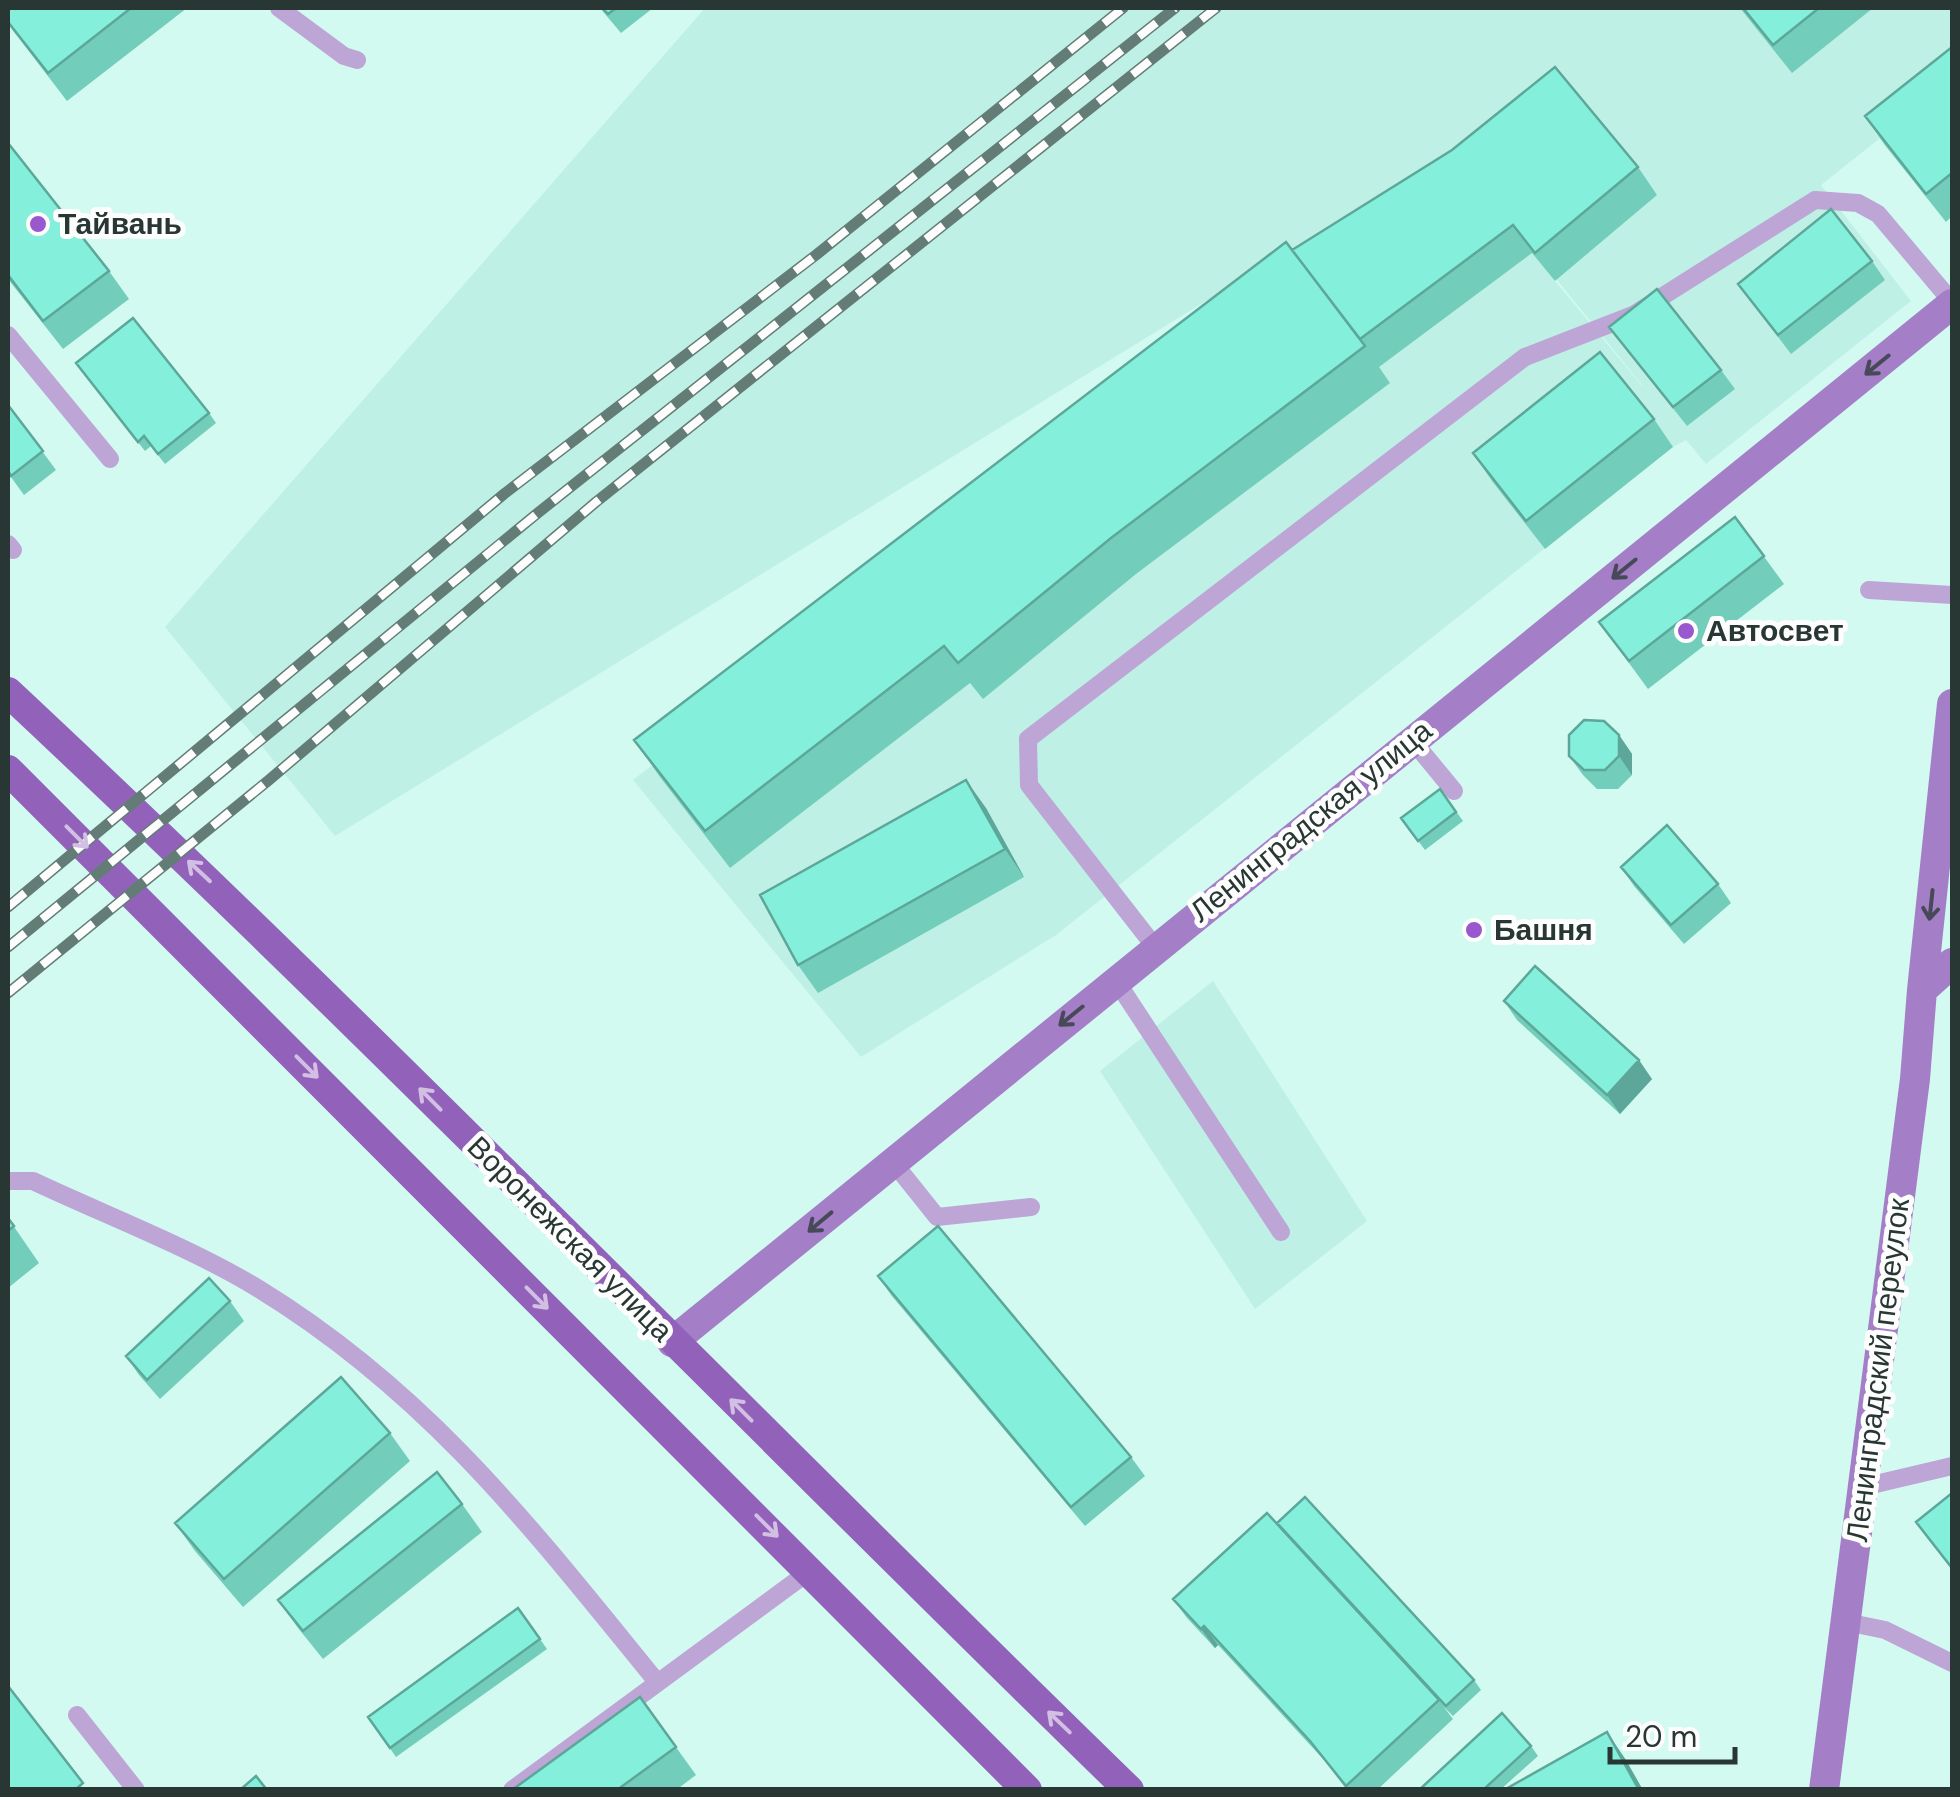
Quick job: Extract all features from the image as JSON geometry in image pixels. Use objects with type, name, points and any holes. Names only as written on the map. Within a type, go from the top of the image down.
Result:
[{"type":"main road","name":"Воронежская улица","points":[[8,692],[258,926],[672,1342],[1129,1790]]},
{"type":"main road","points":[[8,770],[1027,1790]]},
{"type":"street","name":"Ленинградская улица","points":[[672,1342],[1952,303]]},
{"type":"street","name":"Ленинградский переулок","points":[[1824,1790],[1913,1098],[1952,704]]},
{"type":"street","points":[[1922,990],[1952,963]]},
{"type":"lane","points":[[279,8],[344,56],[357,60]]},
{"type":"lane","points":[[1155,947],[1029,785],[1028,738],[1525,357],[1633,315],[1815,200],[1847,200],[1878,214],[1952,303]]},
{"type":"lane","points":[[8,335],[110,459]]},
{"type":"lane","points":[[1869,590],[1952,595]]},
{"type":"lane","points":[[1412,740],[1454,791]]},
{"type":"lane","points":[[1116,979],[1281,1232]]},
{"type":"lane","points":[[893,1162],[937,1216],[1031,1207]]},
{"type":"lane","points":[[8,1181],[33,1181],[257,1288],[345,1348],[437,1424],[657,1682]]},
{"type":"lane","points":[[1863,1487],[1952,1466]]},
{"type":"lane","points":[[512,1790],[811,1570]]},
{"type":"lane","points":[[1846,1622],[1885,1630],[1952,1663]]},
{"type":"lane","points":[[77,1715],[136,1790]]},
{"type":"shaded area","points":[[705,8],[1952,8],[1952,81],[1821,185],[1911,301],[1706,464],[1686,440],[1673,447],[1056,935],[861,1057],[633,780],[1452,150],[335,836],[165,627]],"holes":[[[1506,217],[1642,386],[1532,253]]]},
{"type":"shaded area","points":[[1213,981],[1367,1221],[1255,1309],[1100,1071]]},
{"type":"building","points":[[8,8],[131,8],[48,73],[8,22]]},
{"type":"building","points":[[1743,8],[1819,8],[1773,45]]},
{"type":"building","points":[[1952,47],[1952,173],[1926,194],[1865,116]]},
{"type":"building","points":[[1555,67],[1638,167],[1535,253],[1513,225],[1360,339],[1292,250],[1452,150]]},
{"type":"building","name":"Тайвань","points":[[8,143],[109,271],[43,321],[8,275]]},
{"type":"building","points":[[1831,209],[1872,261],[1778,335],[1738,284]]},
{"type":"building","points":[[1286,242],[1365,346],[1111,538],[958,663],[944,646],[705,831],[634,740]]},
{"type":"building","points":[[1657,289],[1721,370],[1673,407],[1609,327]]},
{"type":"building","points":[[133,318],[209,413],[158,454],[144,436],[138,442],[76,363]]},
{"type":"building","points":[[1600,352],[1654,419],[1526,521],[1473,453]]},
{"type":"building","points":[[8,405],[43,451],[11,476],[8,471]]},
{"type":"building","points":[[1735,517],[1764,556],[1629,661],[1599,622]]},
{"type":"building","points":[[1584,720],[1604,721],[1619,735],[1619,756],[1605,770],[1584,770],[1569,756],[1569,735]]},
{"type":"building","points":[[966,780],[1005,849],[798,965],[760,895]]},
{"type":"building","points":[[1440,789],[1456,812],[1418,841],[1401,818]]},
{"type":"building","points":[[1667,825],[1718,884],[1671,925],[1621,867]]},
{"type":"building","points":[[1535,966],[1639,1060],[1607,1095],[1504,1001]]},
{"type":"building","points":[[938,1226],[1131,1457],[1071,1507],[878,1276]]},
{"type":"building","points":[[209,1278],[230,1301],[147,1380],[126,1356]]},
{"type":"building","points":[[341,1377],[390,1433],[224,1579],[175,1523]]},
{"type":"building","points":[[437,1472],[462,1504],[303,1631],[278,1600]]},
{"type":"building","points":[[1952,1493],[1952,1568],[1916,1522]]},
{"type":"building","points":[[1305,1497],[1474,1680],[1446,1706],[1277,1523]]},
{"type":"building","points":[[1267,1513],[1439,1700],[1346,1786],[1204,1626],[1201,1629],[1173,1599]]},
{"type":"building","points":[[518,1608],[540,1639],[390,1748],[368,1717]]},
{"type":"building","points":[[8,1686],[83,1783],[75,1790],[8,1790]]},
{"type":"building","points":[[640,1697],[676,1747],[617,1790],[512,1790]]},
{"type":"building","points":[[1502,1713],[1531,1746],[1483,1790],[1419,1790]]},
{"type":"building","points":[[1607,1732],[1639,1790],[1504,1790]]},
{"type":"building","points":[[256,1776],[267,1790],[240,1790]]},
{"type":"railway","points":[[8,907],[504,494],[816,255],[1123,8]]},
{"type":"railway","points":[[8,947],[539,512],[1175,8]]},
{"type":"railway","points":[[8,993],[269,780],[596,502],[1216,8]]},
{"type":"place","name":"Тайвань","points":[[38,224]]},
{"type":"place","name":"Автосвет","points":[[1686,631]]},
{"type":"place","name":"Башня","points":[[1474,930]]}]
